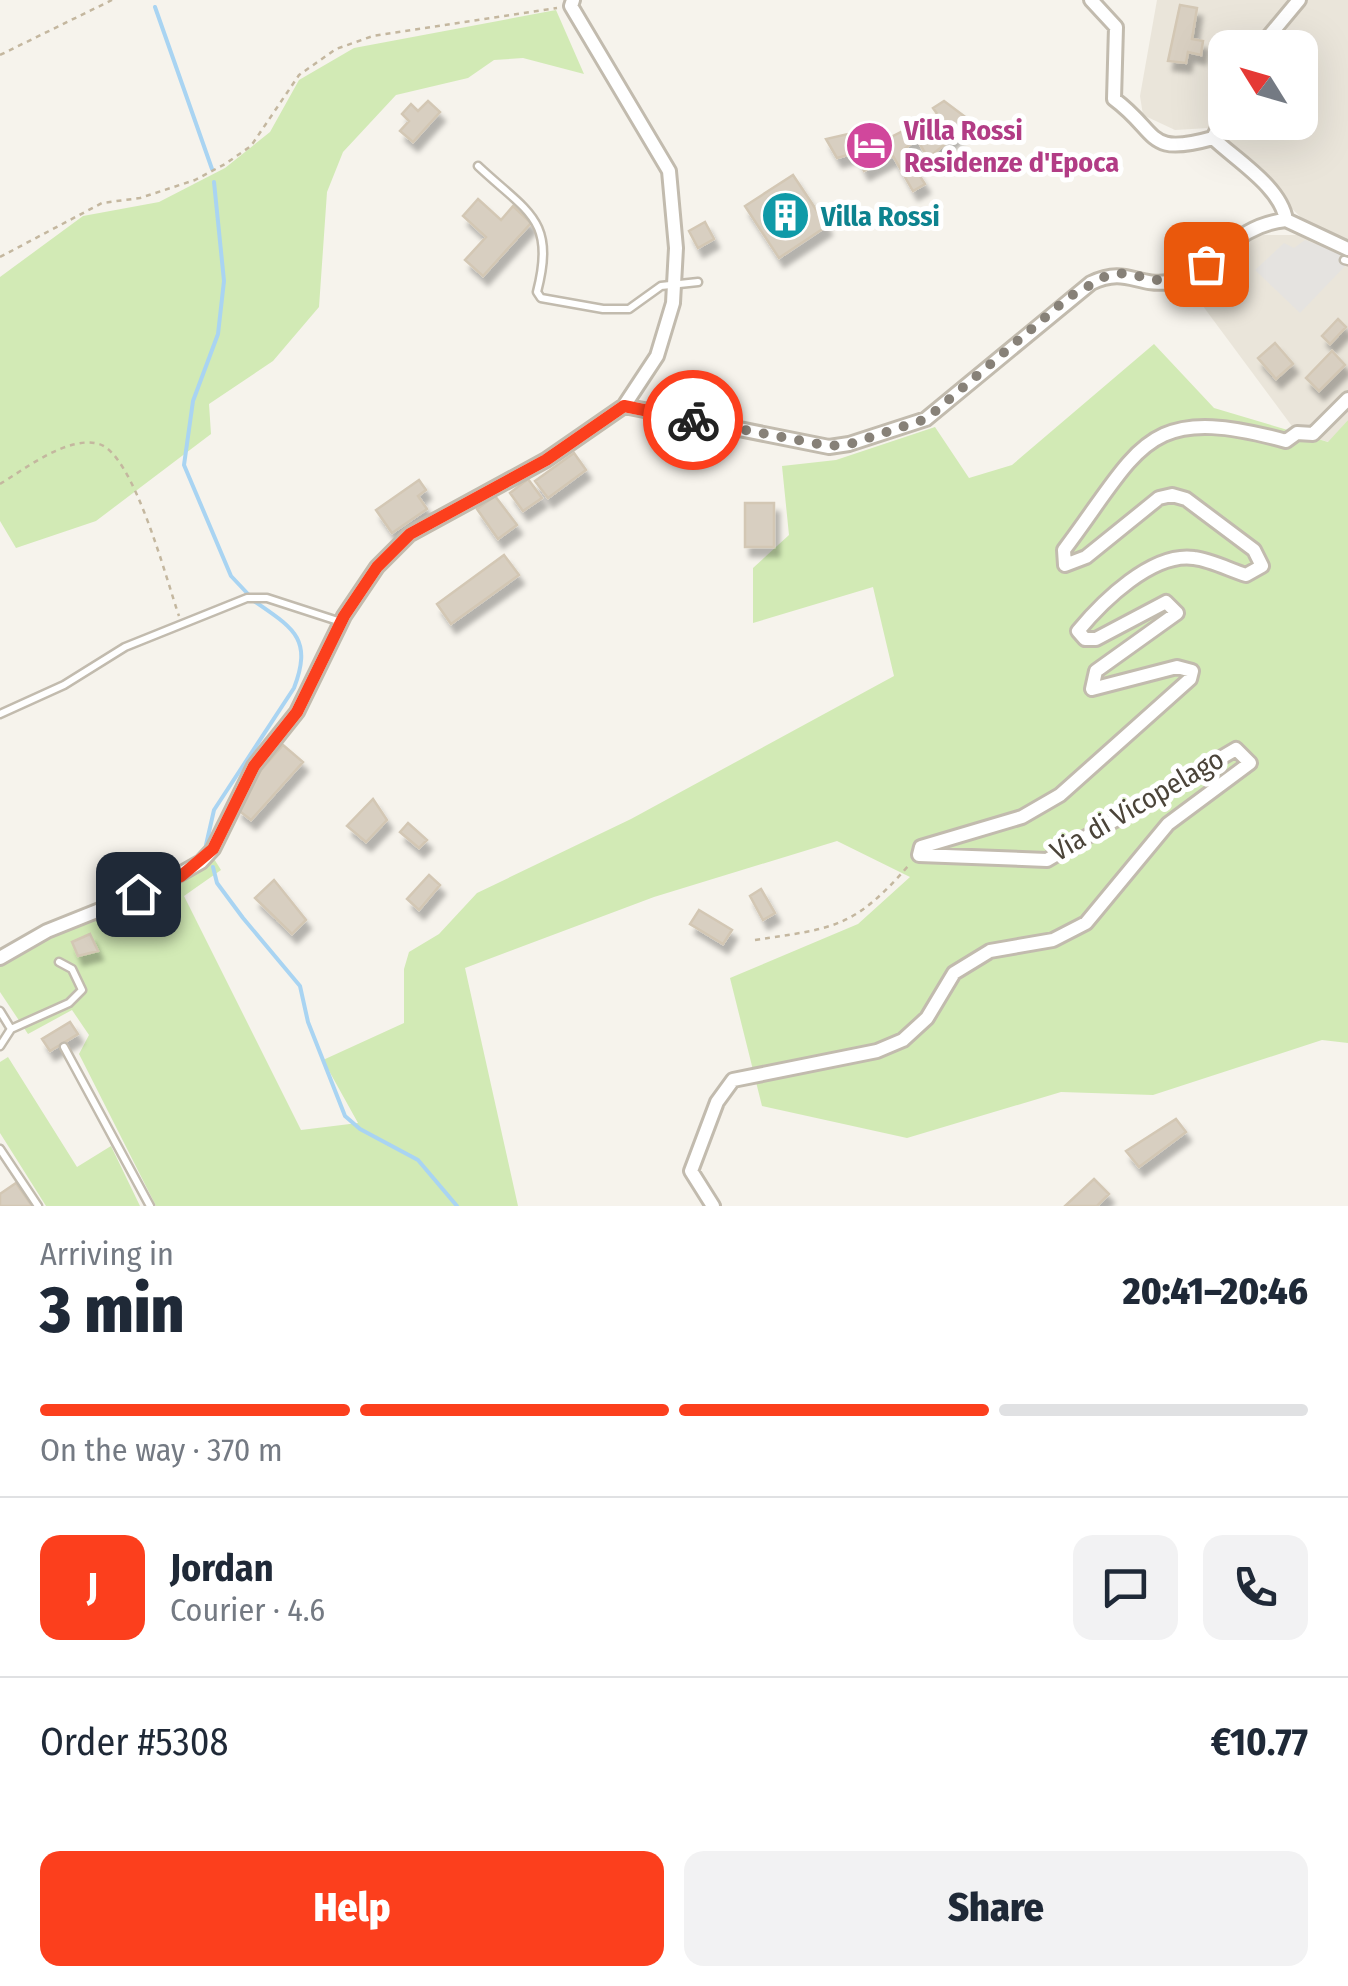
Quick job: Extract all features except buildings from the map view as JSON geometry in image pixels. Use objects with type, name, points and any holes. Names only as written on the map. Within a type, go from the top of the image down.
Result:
[{"type":"street","points":[[1091,0],[1116,27],[1114,99],[1157,142],[1180,147],[1208,139]]},
{"type":"street","points":[[1274,30],[1300,0]]},
{"type":"street","points":[[0,958],[48,930],[157,887],[200,862],[213,849],[254,766],[297,712],[358,590],[410,534],[546,460],[624,406],[657,356],[674,286],[676,248],[670,171],[572,3]]},
{"type":"street","points":[[1215,140],[1274,193],[1284,206],[1286,220]]},
{"type":"street","points":[[624,406],[829,446],[850,444],[926,419],[1091,283],[1124,273],[1167,282],[1206,264],[1232,238],[1260,222],[1286,220],[1347,256]]},
{"type":"street","name":"Via di Vicopelago","points":[[712,1206],[690,1172],[717,1102],[734,1080],[878,1051],[904,1040],[927,1018],[954,973],[990,952],[1053,940],[1086,924],[1168,824],[1250,763],[1236,749],[1047,860],[919,855],[921,847],[1022,818],[1060,795],[1190,679],[1192,671],[1177,667],[1092,689],[1096,671],[1176,614],[1166,602],[1096,638],[1085,639],[1078,631],[1092,614],[1130,582],[1175,559],[1193,558],[1246,575],[1262,566],[1254,550],[1186,499],[1172,494],[1159,498],[1086,556],[1065,565],[1064,550],[1148,443],[1178,427],[1204,424],[1232,426],[1286,441],[1298,432],[1313,434],[1348,399]]},
{"type":"lane","points":[[478,166],[541,229],[546,260],[537,292],[541,298],[603,309],[628,309],[661,286],[698,282]]},
{"type":"lane","points":[[0,714],[64,685],[125,646],[247,598],[267,598],[341,622]]},
{"type":"lane","points":[[0,1046],[12,1029],[68,1004],[82,990],[72,968],[59,962]]},
{"type":"lane","points":[[0,1011],[12,1029]]},
{"type":"lane","points":[[64,1047],[150,1206]]},
{"type":"lane","points":[[0,1150],[38,1206]]},
{"type":"path","points":[[0,55],[112,0]]},
{"type":"path","points":[[0,257],[102,203],[140,198],[195,180],[226,164],[250,146],[299,75],[336,49],[373,36],[572,3]]},
{"type":"path","points":[[0,484],[71,446],[99,444],[116,456],[140,504],[181,622]]},
{"type":"path","points":[[755,940],[844,924],[874,902],[910,864],[926,858]]},
{"type":"shaded area","points":[[1157,0],[1348,0],[1348,420],[1329,442],[1297,433],[1194,294],[1239,244],[1258,235],[1319,235],[1221,140],[1318,140],[1318,30],[1208,30],[1208,128],[1175,130],[1143,115],[1140,96]]},
{"type":"shaded area","points":[[1305,240],[1348,257],[1348,263],[1300,313],[1255,270],[1284,243],[1294,248]]},
{"type":"green space","points":[[556,10],[584,74],[523,58],[494,60],[468,78],[396,95],[343,152],[327,192],[319,307],[273,361],[209,404],[211,434],[96,521],[16,548],[0,521],[0,277],[83,216],[159,202],[225,168],[270,132],[299,80],[354,48]]},
{"type":"green space","points":[[1154,344],[1214,408],[1328,442],[1348,420],[1348,1043],[1322,1040],[1153,1095],[1061,1092],[907,1138],[762,1106],[730,978],[858,924],[910,877],[837,841],[654,897],[465,968],[518,1206],[156,1206],[79,1054],[89,1035],[72,1010],[28,1034],[0,992],[0,949],[183,868],[206,846],[221,870],[184,896],[301,1130],[358,1123],[323,1060],[404,1023],[404,969],[409,952],[439,934],[477,893],[631,819],[894,676],[873,587],[753,623],[753,568],[789,535],[782,466],[836,460],[935,427],[969,478],[1012,465]]},
{"type":"green space","points":[[8,1057],[77,1167],[111,1146],[140,1206],[46,1206],[0,1133],[0,1062]]},
{"type":"waterway","points":[[155,7],[212,169]]},
{"type":"waterway","points":[[214,182],[224,281],[218,334],[193,401],[184,465],[231,576],[248,594]]},
{"type":"waterway","points":[[206,845],[214,810],[294,688],[299,671],[301,657],[296,636],[254,601]]},
{"type":"waterway","points":[[213,867],[217,883],[300,986],[308,1022],[345,1116],[360,1129],[418,1160],[457,1206]]},
{"type":"way so far","points":[[693,420],[829,446],[850,444],[926,419],[970,378],[1091,283],[1124,273],[1167,282],[1206,264]]},
{"type":"place","name":"Villa Rossi Residenze d'Epoca","points":[[869,146]]},
{"type":"place","name":"Villa Rossi","points":[[786,216]]},
{"type":"route","points":[[138,894],[181,876],[213,849],[254,766],[297,712],[358,590],[410,534],[546,460],[624,406],[693,420]]}]
